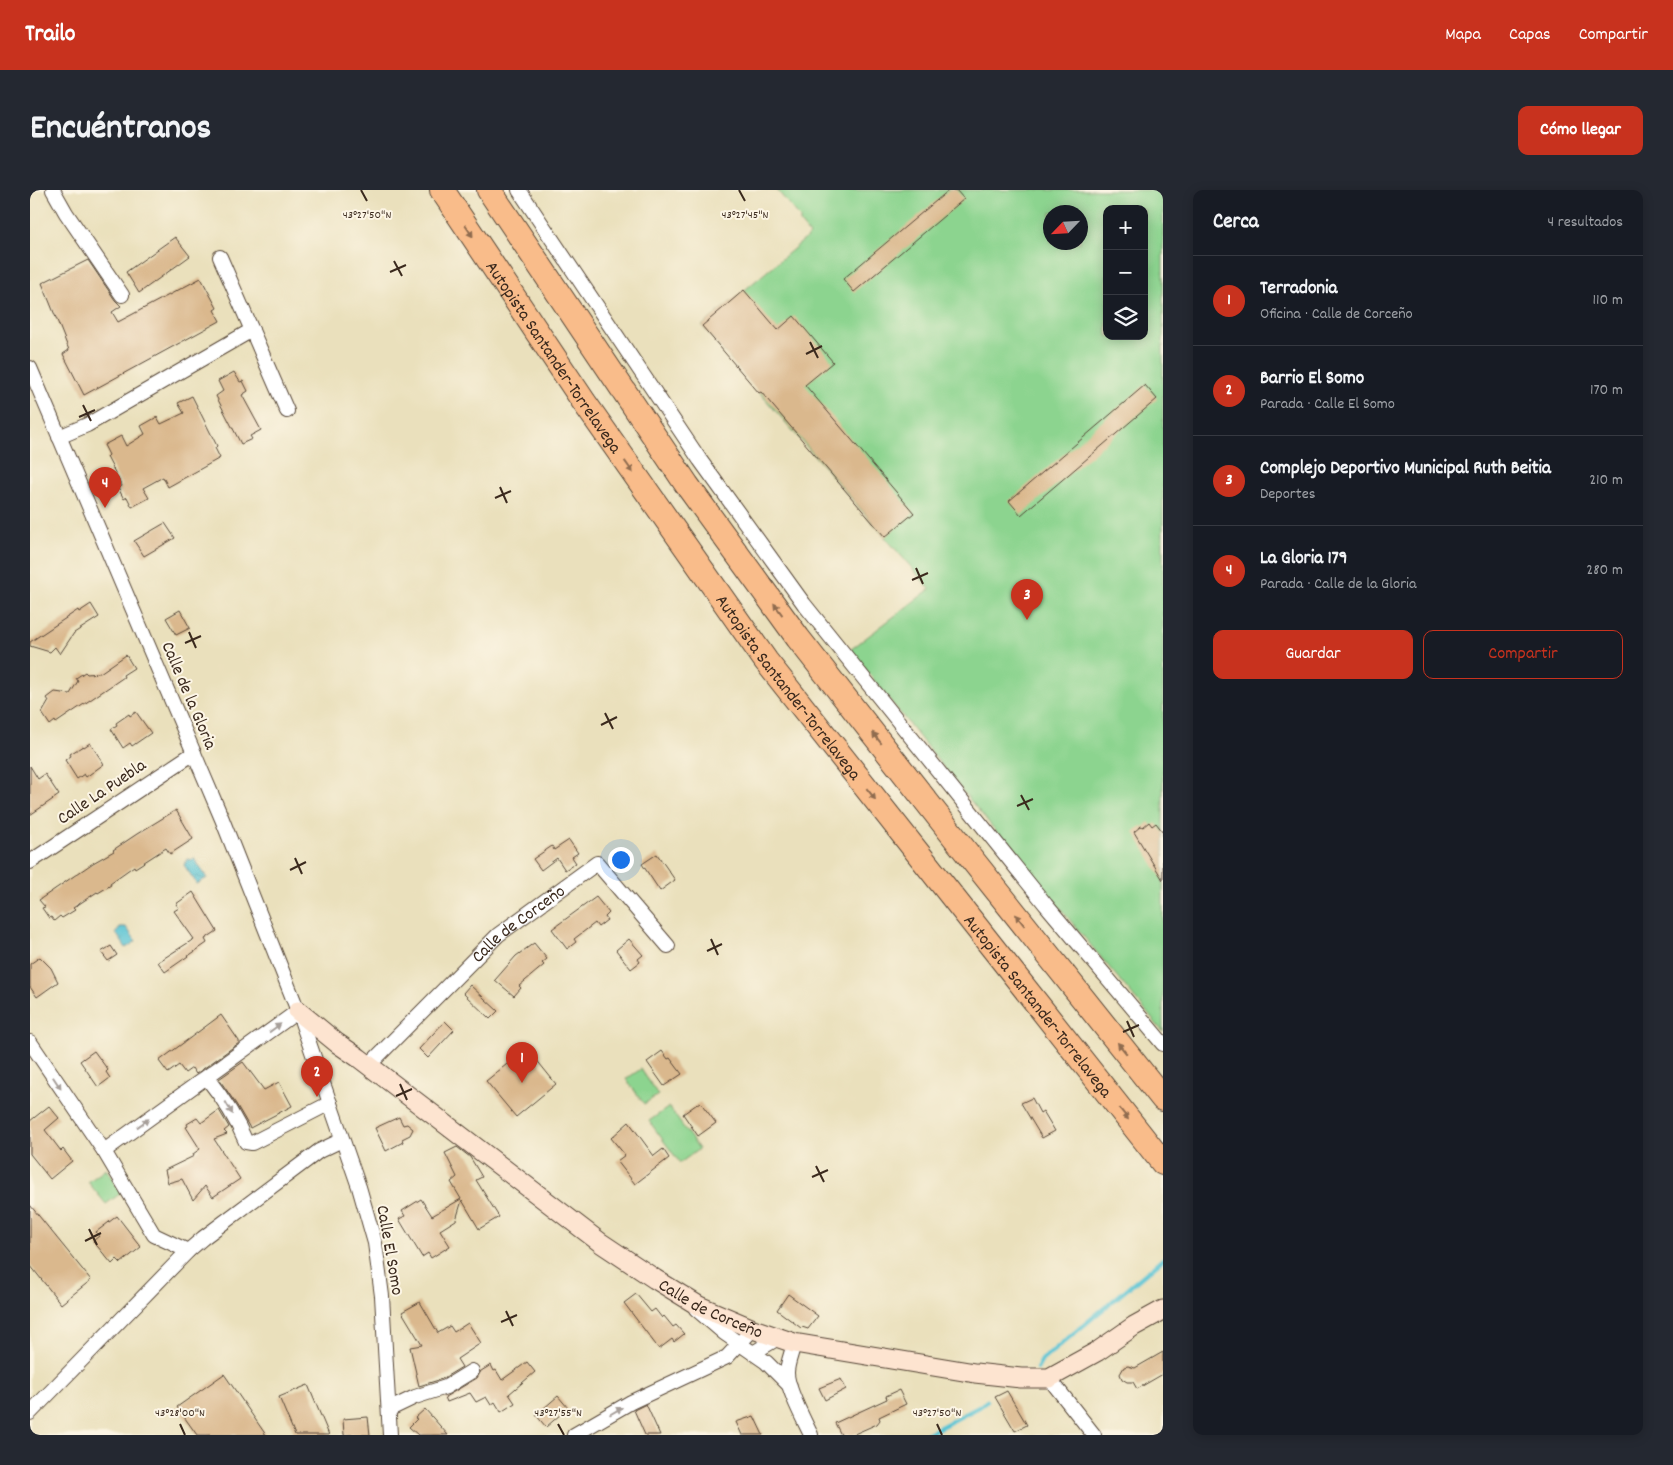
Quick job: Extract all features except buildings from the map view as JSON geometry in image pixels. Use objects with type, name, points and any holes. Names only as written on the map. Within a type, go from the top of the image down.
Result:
[{"type":"highway","name":"Autopista Santander-Torrelavega","points":[[442,190],[584,402],[766,661],[1163,1163]]},
{"type":"highway","points":[[489,190],[687,485],[798,638],[1163,1099]]},
{"type":"main road","name":"Calle de Corceño","points":[[298,1011],[337,1043],[369,1065],[601,1243],[682,1297],[747,1336],[975,1373],[1021,1378],[1049,1378]]},
{"type":"main road","name":"Calle de Corceño","points":[[307,1038],[337,1043]]},
{"type":"main road","points":[[1049,1378],[1098,1351],[1134,1326],[1163,1310]]},
{"type":"street","points":[[53,190],[66,213],[122,295]]},
{"type":"street","points":[[519,190],[700,460],[804,604],[1046,905],[1163,1044]]},
{"type":"street","points":[[220,257],[287,411]]},
{"type":"street","points":[[59,437],[87,425],[252,330]]},
{"type":"street","name":"Calle de la Gloria","points":[[30,370],[222,819],[307,1038]]},
{"type":"street","name":"Calle La Puebla","points":[[30,862],[194,753]]},
{"type":"street","name":"Calle de Corceño","points":[[369,1065],[498,935],[597,863],[668,946]]},
{"type":"street","points":[[104,1152],[298,1011]]},
{"type":"street","name":"Calle El Somo","points":[[307,1038],[368,1215],[375,1242],[382,1296],[390,1435]]},
{"type":"street","points":[[30,1042],[104,1152],[154,1235],[188,1251]]},
{"type":"street","points":[[207,1078],[224,1099],[246,1142],[252,1142],[330,1103]]},
{"type":"street","points":[[30,1413],[188,1251],[319,1151],[342,1140]]},
{"type":"street","points":[[747,1336],[753,1352],[790,1386]]},
{"type":"street","name":"Calle de Corceño","points":[[574,1435],[631,1402],[727,1357],[747,1336]]},
{"type":"street","points":[[753,1352],[786,1341],[787,1375],[811,1435]]},
{"type":"street","points":[[390,1409],[415,1397],[446,1387],[472,1371]]},
{"type":"street","points":[[1049,1378],[1094,1435]]},
{"type":"green space","points":[[777,190],[1163,190],[1163,1032],[955,782],[850,650],[930,589],[702,326],[810,235],[800,223],[800,218]]},
{"type":"green space","points":[[641,1069],[658,1095],[644,1104],[626,1079]]},
{"type":"green space","points":[[669,1107],[699,1149],[680,1163],[649,1121]]},
{"type":"green space","points":[[106,1169],[121,1193],[106,1204],[88,1182]]},
{"type":"water","points":[[194,858],[207,878],[197,884],[184,865],[188,859],[192,860]]},
{"type":"water","points":[[120,927],[126,927],[136,941],[126,948],[116,933]]},
{"type":"waterway","points":[[1037,1369],[1042,1360],[1163,1259]]},
{"type":"waterway","points":[[925,1435],[987,1401]]},
{"type":"place","name":"La Gloria 179","points":[[105,508]]},
{"type":"place","name":"Complejo Deportivo Municipal Ruth Beitia","points":[[1027,620]]},
{"type":"place","name":"Terradonia","points":[[522,1083]]},
{"type":"place","name":"Barrio El Somo","points":[[317,1097]]}]
